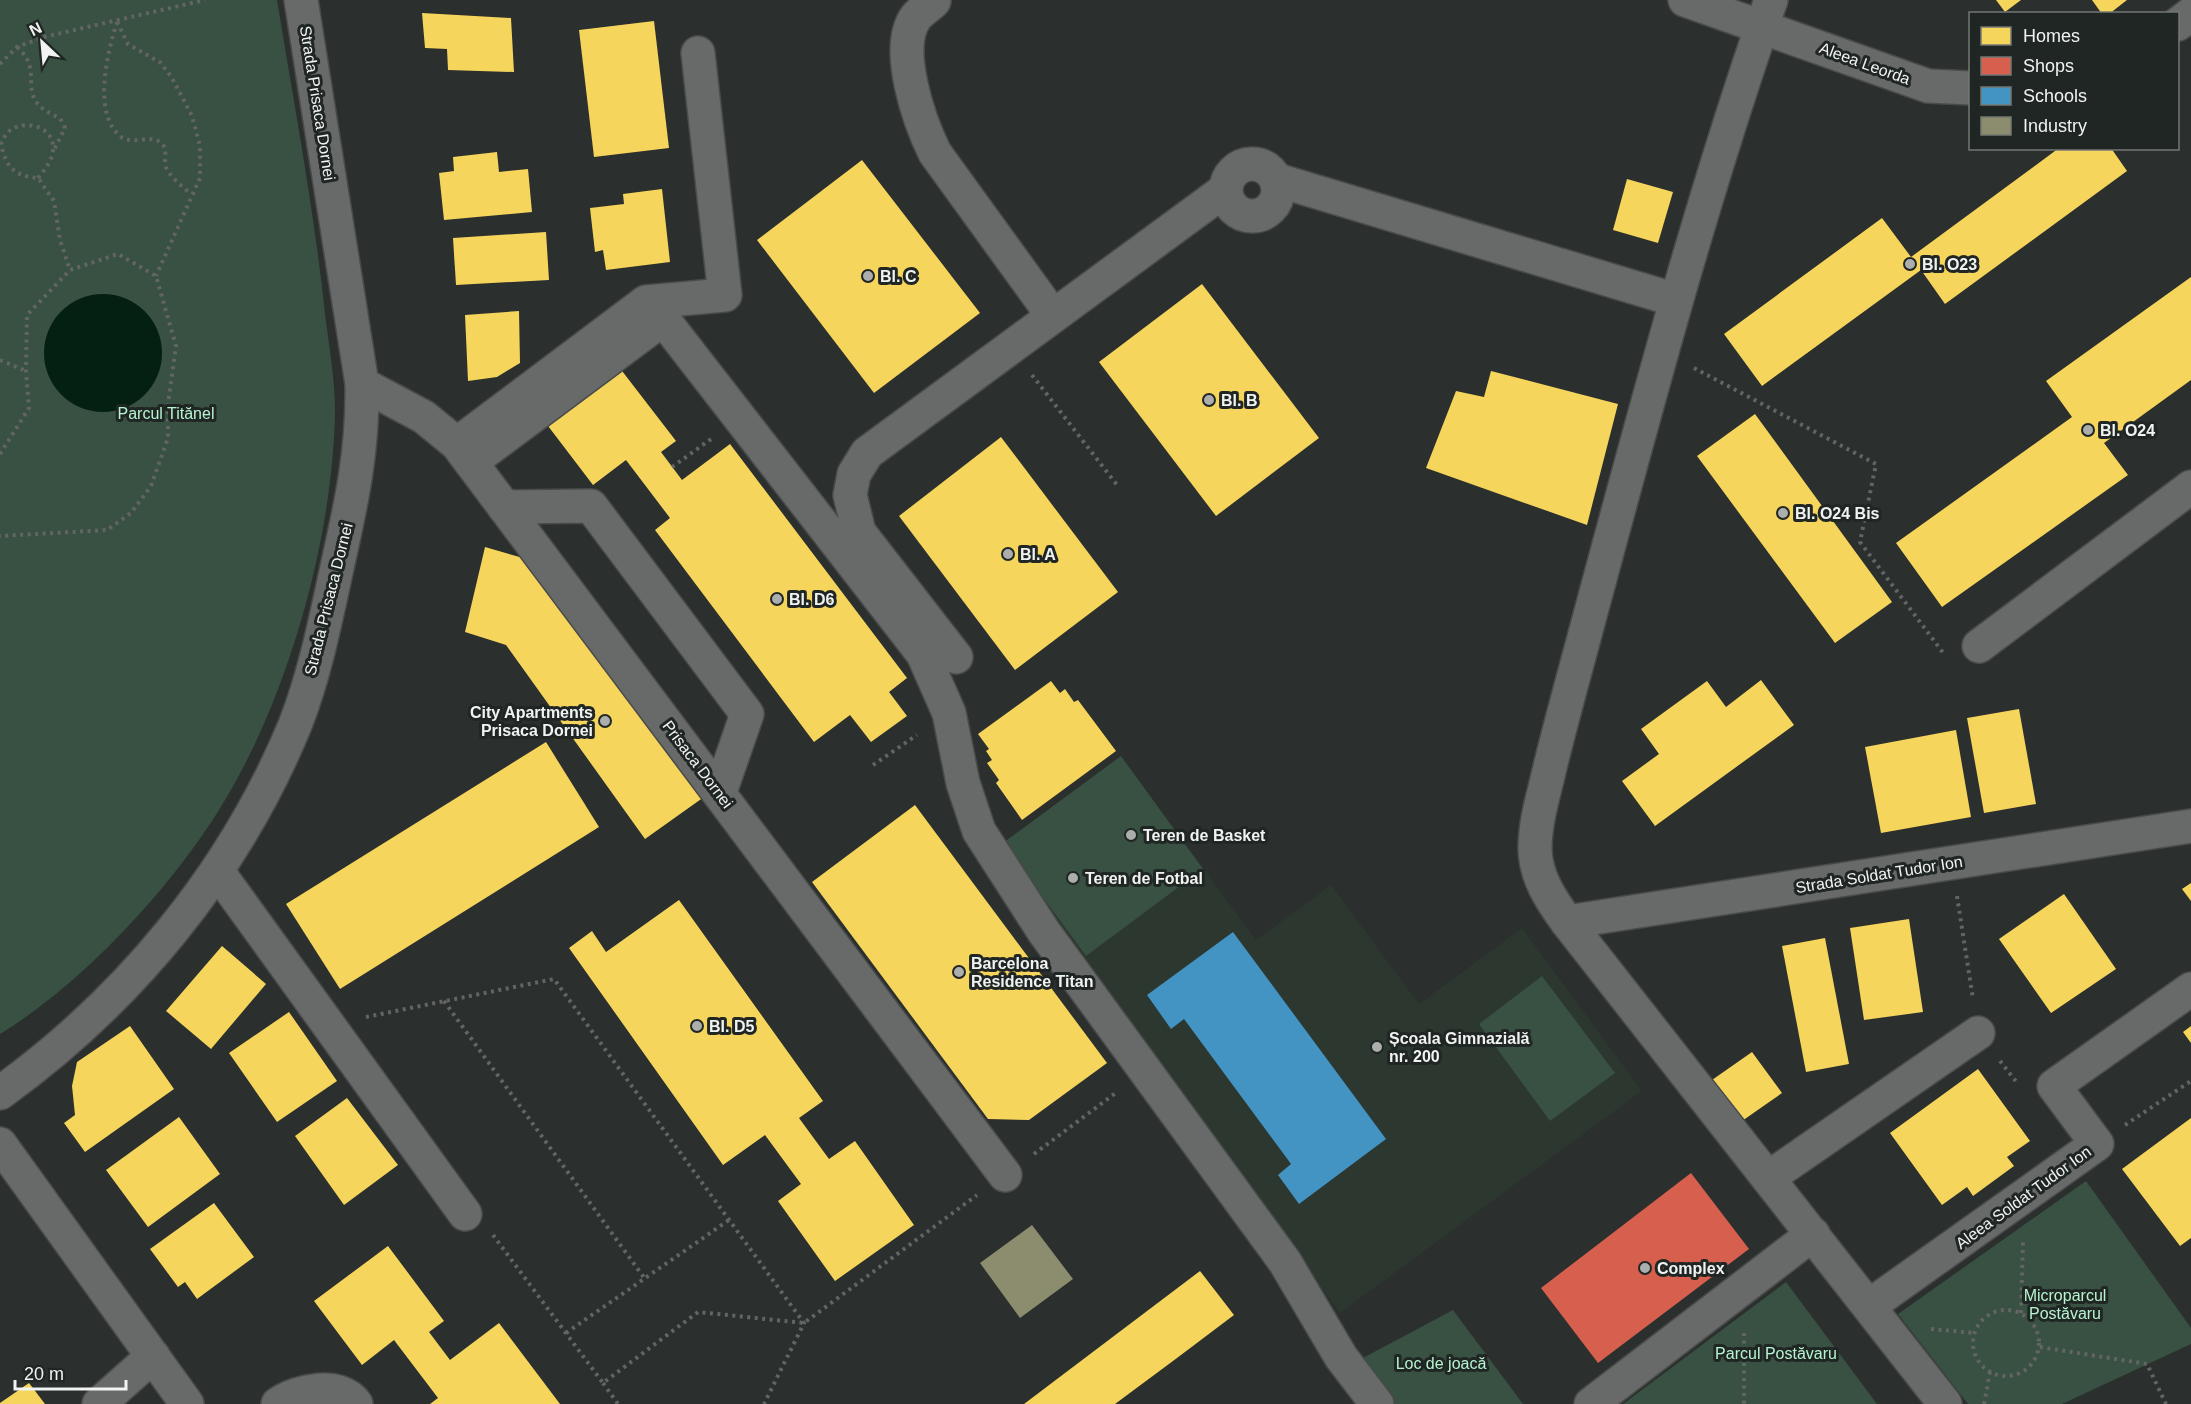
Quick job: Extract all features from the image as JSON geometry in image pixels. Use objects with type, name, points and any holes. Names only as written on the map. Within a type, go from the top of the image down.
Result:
[{"type":"street","name":"Strada Prisaca Dornei","points":[[0,1093],[68,1040],[119,991],[218,872],[268,784],[296,723],[311,674],[358,473],[363,425],[362,384],[301,0]]},
{"type":"street","name":"Aleea Leorda","points":[[1685,0],[1766,13],[1928,86],[1969,88]]},
{"type":"street","points":[[934,1],[916,18],[908,42],[911,78],[920,124],[934,153],[1053,316]]},
{"type":"street","points":[[1766,13],[1676,300],[1538,818],[1534,849],[1539,875],[1550,900],[1945,1404]]},
{"type":"street","points":[[2179,23],[2191,14]]},
{"type":"street","points":[[464,453],[646,302],[725,295],[698,53]]},
{"type":"street","points":[[956,657],[859,532],[850,495],[854,474],[867,453],[1225,190],[1227,179],[1232,172],[1250,164],[1270,170],[1277,180],[1676,300]]},
{"type":"street","points":[[464,453],[663,319],[923,654],[949,713],[963,783],[979,831],[1044,932],[1144,1072],[1285,1262],[1341,1357],[1377,1404]]},
{"type":"street","name":"Prisaca Dornei","points":[[362,384],[424,417],[464,453],[1005,1175]]},
{"type":"street","points":[[1979,646],[2191,487]]},
{"type":"street","points":[[504,507],[591,506],[747,714],[720,792]]},
{"type":"street","name":"Strada Soldat Tudor Ion","points":[[1567,922],[2191,826]]},
{"type":"street","points":[[218,872],[477,1222]]},
{"type":"street","points":[[2054,1086],[2191,989]]},
{"type":"street","points":[[1768,1178],[1978,1033]]},
{"type":"street","name":"Aleea Soldat Tudor Ion","points":[[1869,1306],[2097,1144],[2054,1086]]},
{"type":"street","points":[[0,1144],[187,1404]]},
{"type":"street","points":[[1591,1404],[1813,1234]]},
{"type":"street","points":[[99,1404],[153,1356]]},
{"type":"street","points":[[278,1404],[291,1395],[320,1389],[352,1398],[356,1404]]},
{"type":"path","points":[[0,63],[17,47],[44,37],[117,22],[204,0]]},
{"type":"path","points":[[117,22],[107,55],[105,107],[119,136],[129,141],[153,139],[162,143],[165,149],[166,167],[191,194]]},
{"type":"path","points":[[0,536],[107,530],[131,513],[151,486],[168,438],[168,404],[176,345],[156,276],[172,236],[182,224],[191,194],[200,178],[202,165],[192,116],[161,63],[128,44],[117,22]]},
{"type":"path","points":[[17,47],[27,55],[33,74],[30,90],[34,100],[42,110],[60,118],[65,128],[49,163],[38,178]]},
{"type":"path","points":[[38,178],[23,177],[13,172],[4,159],[1,144],[8,132],[30,124],[42,128],[51,138],[54,150]]},
{"type":"path","points":[[38,178],[54,201],[60,240],[70,270]]},
{"type":"path","points":[[0,454],[29,408],[26,371],[27,315],[70,270],[118,254],[156,276]]},
{"type":"path","points":[[1011,348],[1118,485]]},
{"type":"path","points":[[1662,351],[1876,464],[1860,542],[1954,667],[1979,646]]},
{"type":"path","points":[[0,360],[26,371]]},
{"type":"path","points":[[672,467],[741,418]]},
{"type":"path","points":[[873,765],[949,713]]},
{"type":"path","points":[[1952,863],[1978,1033],[2020,1086],[2054,1086]]},
{"type":"path","points":[[358,1019],[554,979],[804,1323]]},
{"type":"path","points":[[444,1001],[645,1279]]},
{"type":"path","points":[[764,1404],[804,1323],[1144,1072]]},
{"type":"path","points":[[2097,1144],[2191,1081]]},
{"type":"path","points":[[2021,1313],[2025,1196]]},
{"type":"path","points":[[566,1333],[729,1220]]},
{"type":"path","points":[[477,1222],[566,1333],[618,1404]]},
{"type":"path","points":[[1743,1288],[1744,1404]]},
{"type":"path","points":[[2010,1309],[2021,1313],[2036,1327],[2040,1347],[2037,1357],[2021,1372],[2001,1376],[1990,1372],[1975,1355],[1975,1333],[1988,1315],[2010,1309]]},
{"type":"path","points":[[603,1383],[698,1312],[804,1323]]},
{"type":"path","points":[[2040,1347],[2148,1364],[2166,1404]]},
{"type":"path","points":[[1984,1404],[1990,1372]]},
{"type":"shaded area","points":[[103,294],[126,298],[145,311],[158,330],[162,353],[158,376],[145,395],[126,408],[103,412],[80,408],[61,395],[48,376],[44,353],[48,330],[61,311],[80,298]]},
{"type":"shaded area","name":"Școala Gimnazială nr. 200","points":[[1121,756],[1256,940],[1331,885],[1419,1004],[1522,928],[1642,1091],[1340,1313],[997,847]]},
{"type":"green space","name":"Parcul Titănel","points":[[0,0],[277,0],[315,235],[333,375],[335,412],[326,507],[305,606],[273,702],[254,747],[232,788],[187,856],[130,924],[66,986],[0,1034]]},
{"type":"green space","points":[[1121,756],[1203,869],[1086,956],[1003,843]]},
{"type":"green space","points":[[1542,976],[1615,1073],[1550,1121],[1479,1024]]},
{"type":"green space","name":"Microparcul Postăvaru","points":[[2086,1181],[2191,1328],[2191,1344],[2062,1404],[1968,1404],[1898,1314]]},
{"type":"green space","name":"Parcul Postăvaru","points":[[1786,1282],[1877,1404],[1623,1404]]},
{"type":"green space","name":"Loc de joacă","points":[[1453,1310],[1523,1404],[1394,1404],[1361,1359]]},
{"type":"building: Homes","points":[[1996,0],[2021,0],[2005,12]]},
{"type":"building: Homes","points":[[2092,0],[2127,0],[2112,12],[2101,12]]},
{"type":"building: Homes","points":[[422,13],[511,18],[514,72],[448,70],[447,49],[425,48]]},
{"type":"building: Homes","points":[[654,21],[669,148],[594,157],[579,30]]},
{"type":"building: Homes","name":"Bl. O23","points":[[2056,150],[2112,150],[2127,171],[1945,304],[1921,270],[1762,386],[1724,334],[1882,218],[1911,257]]},
{"type":"building: Homes","points":[[497,152],[499,172],[528,169],[532,212],[444,220],[439,173],[454,171],[453,157]]},
{"type":"building: Homes","name":"Bl. C","points":[[862,160],[980,313],[874,393],[757,240]]},
{"type":"building: Homes","points":[[1627,179],[1673,192],[1658,243],[1613,230]]},
{"type":"building: Homes","points":[[662,189],[670,262],[606,270],[603,250],[595,252],[590,208],[624,204],[623,194]]},
{"type":"building: Homes","points":[[546,232],[549,280],[456,285],[453,238]]},
{"type":"building: Homes","name":"Bl. O24","points":[[2191,277],[2191,380],[2104,443],[2128,475],[1942,607],[1896,543],[2072,417],[2046,381]]},
{"type":"building: Homes","name":"Bl. B","points":[[1202,284],[1319,438],[1216,516],[1099,362]]},
{"type":"building: Homes","points":[[519,311],[520,363],[497,377],[468,381],[465,315]]},
{"type":"building: Homes","name":"Bl. D6","points":[[619,367],[676,441],[661,452],[682,480],[730,444],[907,678],[889,692],[907,716],[871,742],[850,715],[814,742],[655,530],[670,518],[626,460],[593,485],[545,422]]},
{"type":"building: Homes","points":[[1491,371],[1618,404],[1587,525],[1426,468],[1456,391],[1484,397]]},
{"type":"building: Homes","name":"Bl. O24 Bis","points":[[1755,414],[1892,602],[1835,643],[1697,456]]},
{"type":"building: Homes","name":"Bl. A","points":[[1001,437],[1118,592],[1015,670],[899,516]]},
{"type":"building: Homes","name":"City Apartments Prisaca Dornei","points":[[485,547],[530,560],[704,797],[645,839],[506,645],[465,632]]},
{"type":"building: Homes","points":[[1761,680],[1794,725],[1655,826],[1622,781],[1659,754],[1641,729],[1707,681],[1726,707]]},
{"type":"building: Homes","points":[[1051,681],[1060,693],[1065,689],[1074,702],[1078,700],[1116,751],[1022,820],[996,783],[999,780],[987,763],[992,760],[986,751],[989,749],[978,734]]},
{"type":"building: Homes","points":[[2019,709],[2036,804],[1984,813],[1967,718]]},
{"type":"building: Homes","points":[[1956,730],[1971,817],[1881,833],[1865,747]]},
{"type":"building: Homes","points":[[546,742],[599,827],[340,989],[286,904]]},
{"type":"building: Homes","name":"Barcelona Residence Titan","points":[[915,805],[1107,1063],[1029,1120],[988,1119],[812,882]]},
{"type":"building: Homes","points":[[2191,883],[2191,901],[2182,889]]},
{"type":"building: Homes","points":[[2064,894],[2116,969],[2051,1013],[1999,939]]},
{"type":"building: Homes","name":"BI. D5","points":[[679,900],[823,1101],[799,1118],[829,1159],[855,1141],[914,1225],[835,1281],[778,1201],[801,1184],[765,1135],[723,1165],[569,948],[592,931],[606,952]]},
{"type":"building: Homes","points":[[1909,919],[1923,1012],[1864,1020],[1850,928]]},
{"type":"building: Homes","points":[[1825,938],[1849,1064],[1806,1072],[1782,946]]},
{"type":"building: Homes","points":[[222,946],[266,984],[211,1049],[166,1011]]},
{"type":"building: Homes","points":[[289,1012],[337,1081],[277,1122],[229,1053]]},
{"type":"building: Homes","points":[[130,1026],[174,1089],[85,1152],[64,1123],[75,1115],[72,1086],[77,1062]]},
{"type":"building: Homes","points":[[2191,1026],[2191,1043],[2183,1032]]},
{"type":"building: Homes","points":[[1752,1052],[1782,1093],[1742,1121],[1712,1080]]},
{"type":"building: Homes","points":[[1978,1069],[2030,1141],[2007,1157],[2014,1166],[1973,1196],[1967,1187],[1942,1205],[1890,1133]]},
{"type":"building: Homes","points":[[347,1098],[398,1165],[344,1205],[295,1136]]},
{"type":"building: Homes","points":[[179,1117],[220,1174],[148,1227],[106,1170]]},
{"type":"building: Homes","points":[[2191,1118],[2191,1238],[2180,1246],[2122,1169]]},
{"type":"building: Homes","points":[[214,1203],[254,1257],[197,1299],[185,1282],[178,1287],[150,1249]]},
{"type":"building: Homes","points":[[388,1246],[444,1321],[429,1332],[450,1360],[499,1323],[560,1404],[430,1404],[438,1398],[394,1340],[362,1365],[314,1301]]},
{"type":"building: Homes","points":[[1200,1271],[1234,1315],[1115,1404],[1024,1404]]},
{"type":"building: Homes","points":[[29,1383],[45,1404],[0,1404],[0,1403]]},
{"type":"building: Shops","name":"Complex","points":[[1691,1173],[1749,1249],[1598,1363],[1541,1288]]},
{"type":"building: Schools","points":[[1233,932],[1386,1139],[1299,1204],[1278,1175],[1291,1164],[1184,1019],[1171,1029],[1147,995]]},
{"type":"building: Industry","points":[[1032,1225],[1073,1279],[1020,1318],[980,1263]]},
{"type":"place","name":"Bl. O23","points":[[1910,264]]},
{"type":"place","name":"Bl. C","points":[[868,276]]},
{"type":"place","name":"Bl. B","points":[[1209,400]]},
{"type":"place","name":"Bl. O24","points":[[2088,430]]},
{"type":"place","name":"Bl. O24 Bis","points":[[1783,513]]},
{"type":"place","name":"Bl. A","points":[[1008,554]]},
{"type":"place","name":"Bl. D6","points":[[777,599]]},
{"type":"place","name":"City Apartments Prisaca Dornei","points":[[605,721]]},
{"type":"place","name":"Teren de Basket","points":[[1131,835]]},
{"type":"place","name":"Teren de Fotbal","points":[[1073,878]]},
{"type":"place","name":"Barcelona Residence Titan","points":[[959,972]]},
{"type":"place","name":"BI. D5","points":[[697,1026]]},
{"type":"place","name":"Școala Gimnazială nr. 200","points":[[1377,1047]]},
{"type":"place","name":"Complex","points":[[1645,1268]]}]
